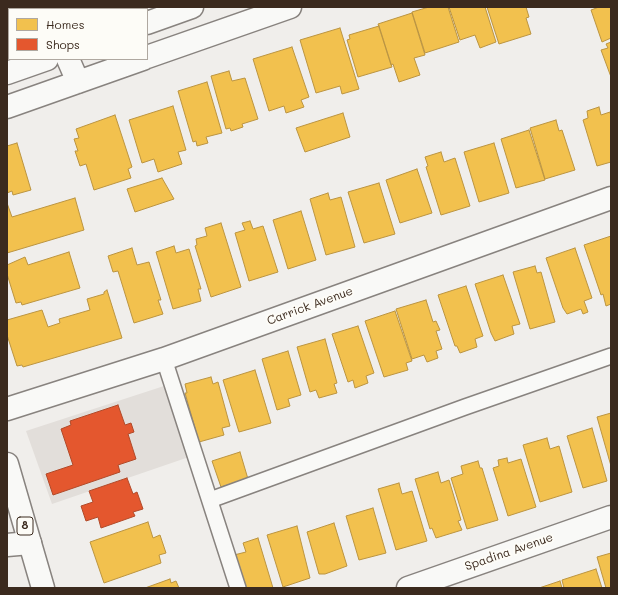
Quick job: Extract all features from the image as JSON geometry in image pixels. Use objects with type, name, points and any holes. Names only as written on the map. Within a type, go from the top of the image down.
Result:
[{"type":"street","points":[[148,23],[192,7]]},
{"type":"street","points":[[197,7],[208,36]]},
{"type":"street","points":[[148,57],[208,36],[244,14],[290,7]]},
{"type":"street","points":[[7,73],[44,60]]},
{"type":"street","points":[[68,60],[78,82]]},
{"type":"street","points":[[7,108],[140,60]]},
{"type":"street","name":"Carrick Avenue","points":[[7,409],[164,359],[611,198]]},
{"type":"street","name":"8","points":[[7,464],[43,588]]},
{"type":"street","name":"Spadina Avenue","points":[[408,588],[611,517]]},
{"type":"street","points":[[7,545],[30,543]]},
{"type":"lane","points":[[210,500],[465,407],[611,356]]},
{"type":"lane","points":[[164,359],[238,588]]},
{"type":"shaded area","points":[[164,386],[189,457],[52,504],[26,431]]},
{"type":"building: Homes","points":[[7,7],[21,7],[8,8],[7,32]]},
{"type":"building: Homes","points":[[429,7],[448,7],[459,42],[425,53],[412,12]]},
{"type":"building: Homes","points":[[449,7],[485,7],[496,42],[480,48],[475,35],[460,40]]},
{"type":"building: Homes","points":[[487,7],[526,7],[529,17],[526,18],[531,34],[499,44]]},
{"type":"building: Homes","points":[[599,7],[611,7],[611,38],[602,42],[591,10]]},
{"type":"building: Homes","points":[[412,13],[425,55],[414,58],[420,75],[399,82],[393,64],[391,65],[378,24]]},
{"type":"building: Homes","points":[[379,26],[392,67],[358,77],[347,40],[350,39],[349,35]]},
{"type":"building: Homes","points":[[340,28],[359,89],[342,94],[340,86],[316,93],[300,40]]},
{"type":"building: Homes","points":[[611,42],[611,77],[601,50],[608,48],[606,44]]},
{"type":"building: Homes","points":[[292,47],[309,97],[301,100],[304,107],[286,113],[284,106],[269,111],[253,59]]},
{"type":"building: Homes","points":[[229,71],[232,81],[245,78],[258,119],[242,124],[243,127],[231,131],[230,128],[226,129],[211,76]]},
{"type":"building: Homes","points":[[207,82],[222,133],[206,137],[208,143],[197,146],[196,141],[193,142],[178,91]]},
{"type":"building: Homes","points":[[173,106],[186,150],[178,152],[182,164],[158,172],[154,159],[142,163],[129,120]]},
{"type":"building: Homes","points":[[599,107],[601,115],[610,112],[611,162],[597,166],[583,120],[588,118],[587,111]]},
{"type":"building: Homes","points":[[343,113],[350,137],[305,152],[296,128]]},
{"type":"building: Homes","points":[[115,115],[132,167],[128,169],[131,178],[94,190],[86,164],[80,166],[75,151],[78,151],[74,139],[79,138],[76,129]]},
{"type":"building: Homes","points":[[556,120],[559,131],[562,130],[575,170],[545,179],[530,128]]},
{"type":"building: Homes","points":[[529,130],[545,180],[516,188],[501,139]]},
{"type":"building: Homes","points":[[17,143],[31,190],[13,195],[12,191],[7,193],[7,146]]},
{"type":"building: Homes","points":[[494,143],[509,193],[479,202],[464,152]]},
{"type":"building: Homes","points":[[441,152],[444,162],[455,158],[470,206],[441,215],[426,167],[428,166],[425,157]]},
{"type":"building: Homes","points":[[417,169],[432,213],[400,223],[386,180]]},
{"type":"building: Homes","points":[[162,178],[174,199],[135,212],[127,189]]},
{"type":"building: Homes","points":[[379,183],[395,234],[364,243],[348,192]]},
{"type":"building: Homes","points":[[328,193],[330,200],[341,197],[355,247],[326,255],[310,199]]},
{"type":"building: Homes","points":[[75,198],[84,230],[7,253],[7,203],[12,217]]},
{"type":"building: Homes","points":[[301,211],[316,260],[288,269],[273,220]]},
{"type":"building: Homes","points":[[250,221],[253,229],[263,226],[278,272],[249,281],[235,233],[245,230],[242,223]]},
{"type":"building: Homes","points":[[221,223],[241,287],[211,297],[195,246],[197,245],[196,239],[207,236],[205,228]]},
{"type":"building: Homes","points":[[611,236],[611,304],[606,306],[603,294],[601,295],[584,245]]},
{"type":"building: Homes","points":[[174,246],[176,253],[189,249],[201,289],[198,289],[201,301],[173,309],[156,252]]},
{"type":"building: Homes","points":[[132,248],[137,265],[149,262],[161,300],[158,300],[163,314],[134,323],[118,271],[113,272],[108,256]]},
{"type":"building: Homes","points":[[575,248],[592,298],[584,301],[588,312],[583,314],[581,309],[567,314],[563,308],[546,258]]},
{"type":"building: Homes","points":[[69,252],[80,288],[22,305],[21,302],[16,303],[7,274],[7,265],[25,257],[28,265]]},
{"type":"building: Homes","points":[[535,266],[537,273],[541,272],[555,322],[530,329],[513,272]]},
{"type":"building: Homes","points":[[503,275],[520,324],[512,326],[514,334],[495,341],[475,284]]},
{"type":"building: Homes","points":[[466,286],[483,336],[475,339],[477,347],[460,353],[457,346],[455,346],[438,295]]},
{"type":"building: Homes","points":[[107,290],[122,338],[23,367],[22,365],[17,366],[7,335],[7,320],[42,310],[48,327],[60,323],[59,319],[90,310],[87,299],[104,294]]},
{"type":"building: Homes","points":[[426,300],[433,322],[436,321],[440,330],[436,331],[442,349],[436,351],[438,358],[427,362],[424,355],[412,359],[396,309]]},
{"type":"building: Homes","points":[[395,311],[412,361],[406,363],[408,370],[384,377],[365,321]]},
{"type":"building: Homes","points":[[358,326],[374,373],[366,376],[368,383],[355,388],[353,380],[348,382],[332,334]]},
{"type":"building: Homes","points":[[325,339],[337,383],[334,384],[337,393],[319,398],[316,390],[310,392],[297,347]]},
{"type":"building: Homes","points":[[288,351],[301,395],[288,399],[290,406],[277,410],[262,359]]},
{"type":"building: Homes","points":[[255,370],[271,423],[239,432],[223,380]]},
{"type":"building: Homes","points":[[211,377],[213,384],[218,382],[230,426],[222,428],[224,435],[199,442],[185,393],[187,393],[185,384]]},
{"type":"building: Homes","points":[[611,413],[611,466],[597,417]]},
{"type":"building: Homes","points":[[592,428],[607,481],[583,488],[567,436]]},
{"type":"building: Homes","points":[[547,438],[550,449],[559,446],[572,492],[540,502],[523,445]]},
{"type":"building: Homes","points":[[240,452],[248,479],[221,487],[212,461]]},
{"type":"building: Homes","points":[[507,458],[508,463],[521,459],[536,507],[508,516],[493,468],[499,466],[498,460]]},
{"type":"building: Homes","points":[[478,461],[480,468],[482,468],[498,520],[467,529],[451,478],[463,474],[461,466]]},
{"type":"building: Homes","points":[[438,472],[441,483],[449,480],[461,520],[458,521],[462,530],[436,538],[432,528],[430,529],[415,479]]},
{"type":"building: Homes","points":[[399,483],[402,494],[412,491],[427,541],[396,550],[378,489]]},
{"type":"building: Homes","points":[[373,508],[386,553],[359,560],[346,516]]},
{"type":"building: Homes","points":[[148,522],[153,538],[160,535],[166,553],[159,555],[161,563],[104,583],[90,542]]},
{"type":"building: Homes","points":[[334,523],[347,566],[325,574],[319,574],[307,532]]},
{"type":"building: Homes","points":[[297,526],[310,578],[283,587],[267,535]]},
{"type":"building: Homes","points":[[258,538],[273,588],[243,588],[234,555],[246,552],[243,543]]},
{"type":"building: Homes","points":[[611,553],[611,588],[606,588],[597,557]]},
{"type":"building: Homes","points":[[596,569],[602,588],[564,588],[562,580]]},
{"type":"building: Homes","points":[[170,579],[171,583],[176,581],[179,588],[145,588]]},
{"type":"building: Homes","points":[[560,581],[562,588],[539,588]]},
{"type":"building: Shops","points":[[118,405],[125,425],[131,423],[134,432],[128,434],[136,459],[118,465],[120,472],[53,495],[46,474],[73,465],[61,429],[71,425],[70,421]]},
{"type":"building: Shops","points":[[127,478],[133,494],[137,492],[143,509],[133,512],[135,516],[101,528],[98,517],[86,521],[81,506],[93,502],[89,491]]}]
